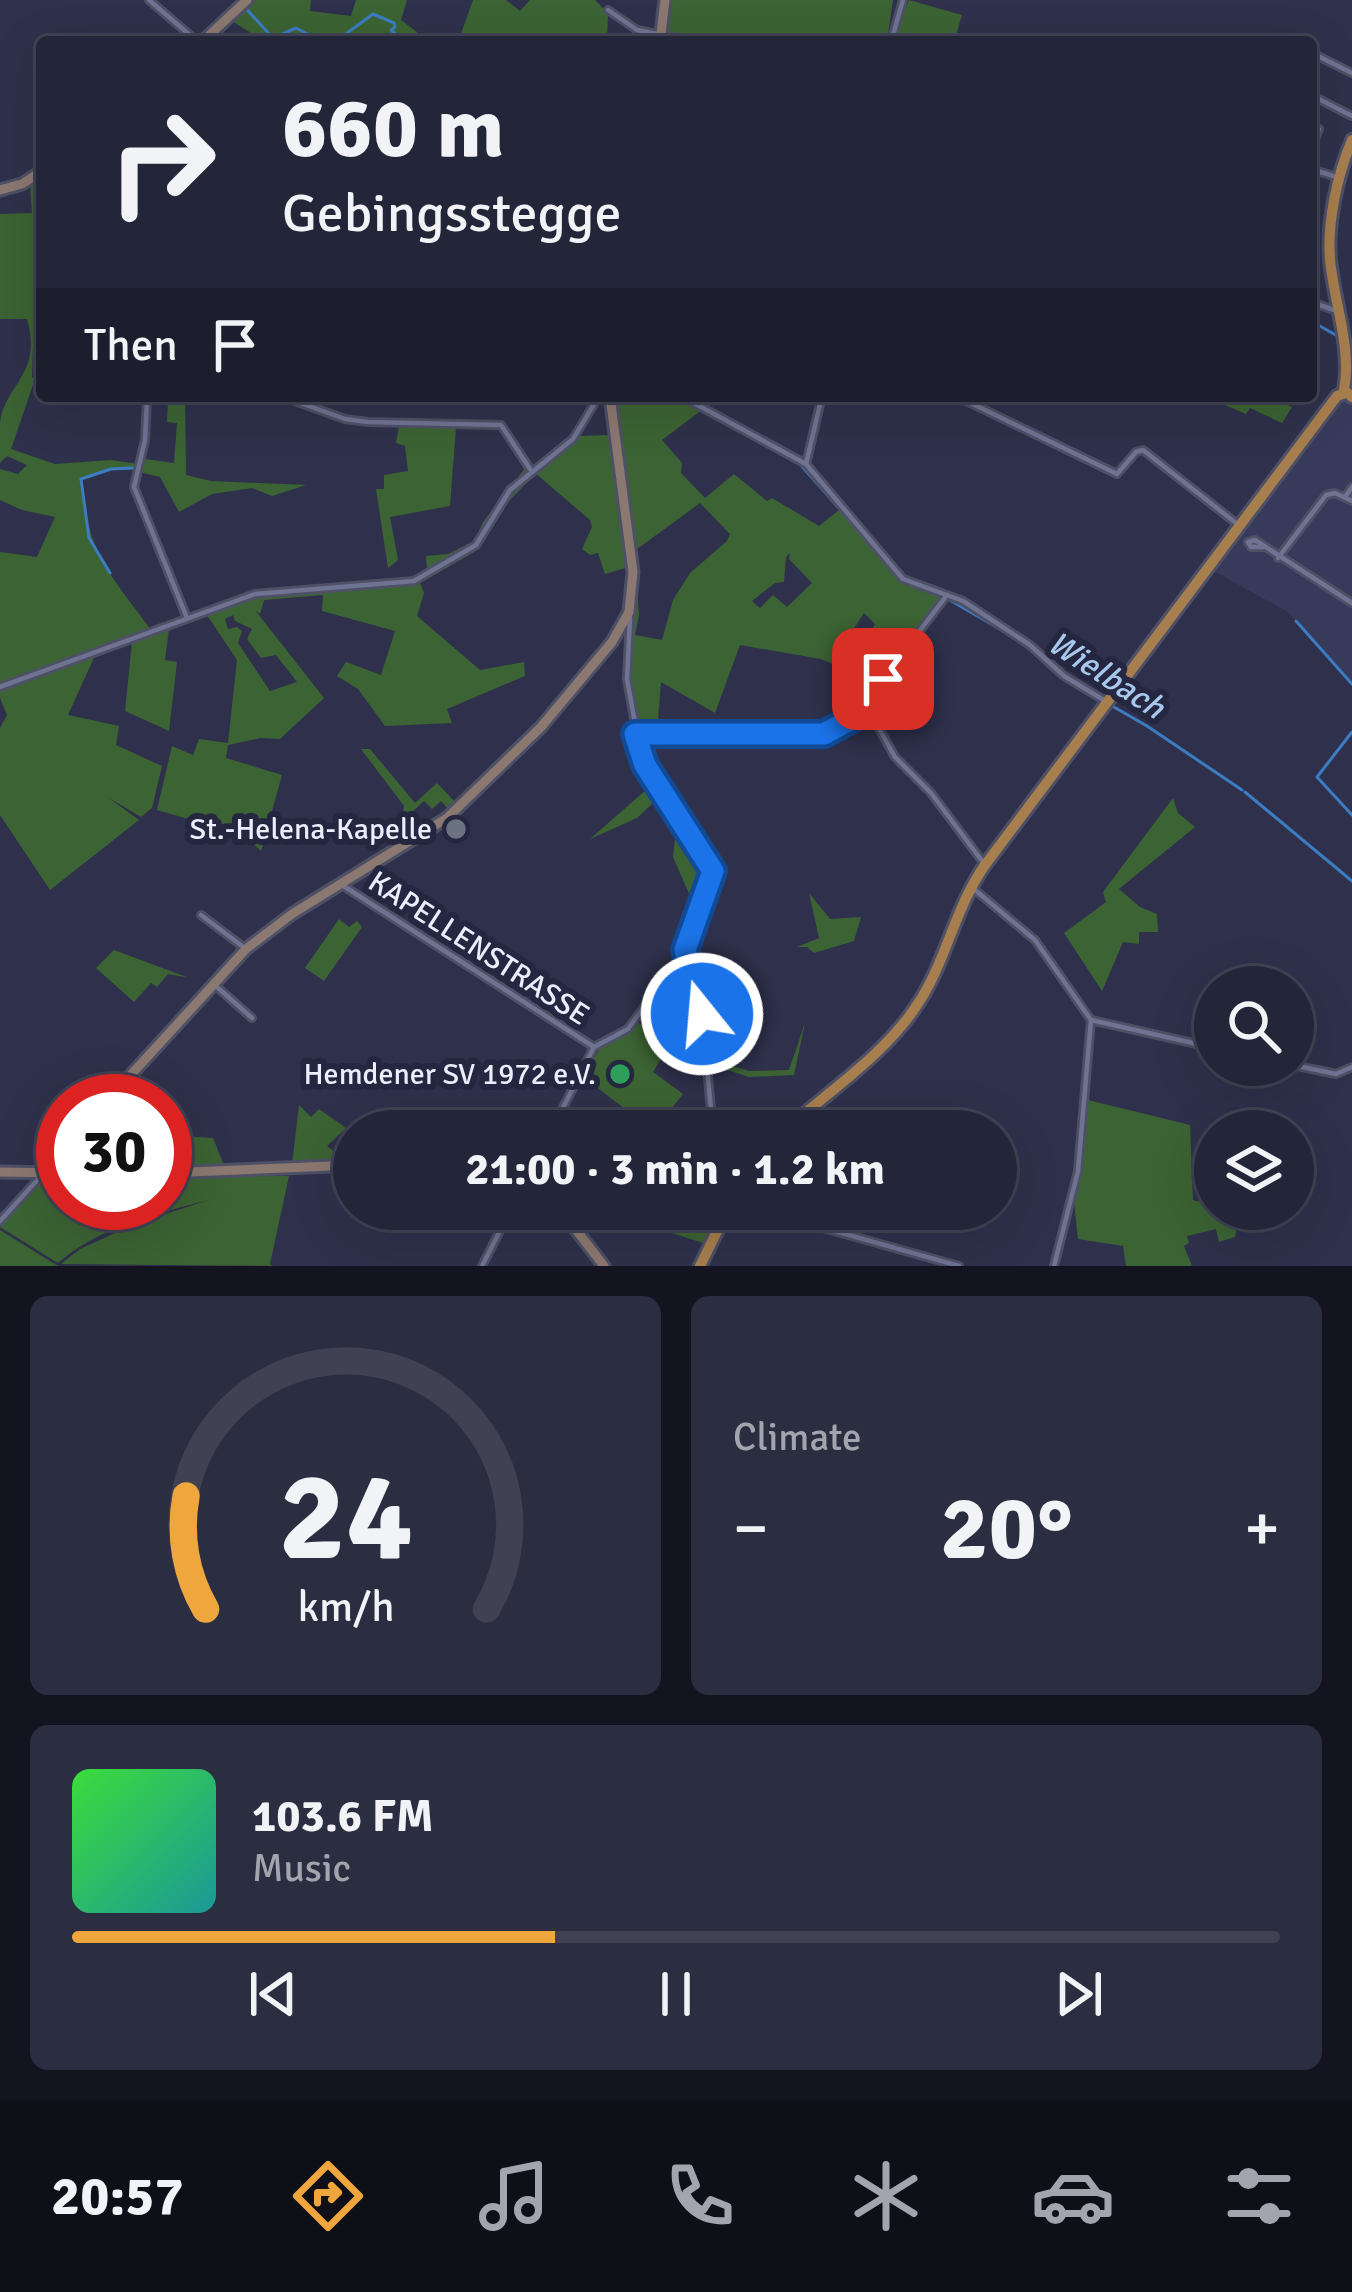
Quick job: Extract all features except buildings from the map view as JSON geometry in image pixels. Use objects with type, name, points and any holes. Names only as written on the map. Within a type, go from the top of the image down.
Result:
[{"type":"main road","points":[[808,1110],[913,1012],[970,887],[985,865],[1337,396],[1349,390],[1330,249],[1340,178],[1352,140]]},
{"type":"main road","points":[[700,1266],[718,1230]]},
{"type":"street","points":[[149,0],[193,36]]},
{"type":"street","points":[[657,36],[665,0]]},
{"type":"street","points":[[893,36],[903,0]]},
{"type":"street","points":[[207,36],[244,3]]},
{"type":"street","points":[[608,10],[654,36]]},
{"type":"street","points":[[636,36],[637,30]]},
{"type":"street","points":[[1317,58],[1352,73]]},
{"type":"street","points":[[1317,98],[1352,116]]},
{"type":"street","points":[[1317,134],[1319,129]]},
{"type":"street","points":[[1317,171],[1340,178]]},
{"type":"street","points":[[0,190],[36,175]]},
{"type":"street","points":[[1317,303],[1340,309]]},
{"type":"street","points":[[147,402],[135,492],[188,618]]},
{"type":"street","points":[[298,402],[368,422],[501,425],[530,470]]},
{"type":"street","points":[[0,687],[255,594],[414,581],[476,545],[501,502],[530,470],[573,439],[595,402]]},
{"type":"street","points":[[562,1110],[594,1047],[628,1029],[685,950],[713,871],[645,765],[635,734],[627,679],[633,572],[611,402]]},
{"type":"street","points":[[692,402],[806,464],[898,575],[963,602],[1030,645],[1064,676],[1106,704]]},
{"type":"street","points":[[806,464],[821,402]]},
{"type":"street","points":[[968,402],[1118,474],[1143,450],[1240,526]]},
{"type":"street","points":[[1278,558],[1326,495],[1349,499],[1352,487]]},
{"type":"street","points":[[1263,547],[1352,603]]},
{"type":"street","points":[[947,596],[880,683],[877,724],[895,757],[931,793],[985,865]]},
{"type":"street","points":[[131,1074],[213,983],[270,929],[429,832],[458,808],[541,727],[612,642],[629,612]]},
{"type":"street","points":[[635,734],[824,734],[878,705]]},
{"type":"street","name":"KAPELLENSTRASSE","points":[[342,885],[594,1047]]},
{"type":"street","points":[[970,887],[1035,940],[1091,1020],[1078,1171],[1054,1266]]},
{"type":"street","points":[[201,915],[246,949]]},
{"type":"street","points":[[685,950],[701,1003],[711,1110]]},
{"type":"street","points":[[213,983],[252,1018]]},
{"type":"street","points":[[1091,1020],[1194,1043]]},
{"type":"street","points":[[1314,1069],[1336,1074],[1352,1066]]},
{"type":"street","points":[[192,1172],[333,1166]]},
{"type":"street","points":[[0,1172],[36,1172]]},
{"type":"street","points":[[0,1221],[36,1181]]},
{"type":"street","points":[[482,1266],[500,1230]]},
{"type":"street","points":[[576,1230],[604,1266]]},
{"type":"street","points":[[830,1230],[959,1266]]},
{"type":"shaded area","points":[[1343,398],[1352,406],[1352,683],[1288,612],[1212,570]]},
{"type":"green space","points":[[249,0],[311,0],[310,11],[351,16],[356,0],[407,0],[401,20],[417,32],[416,36],[256,36],[232,21]]},
{"type":"green space","points":[[473,0],[506,0],[520,11],[530,0],[595,0],[608,13],[607,36],[460,36]]},
{"type":"green space","points":[[670,0],[893,0],[888,36],[666,34]]},
{"type":"green space","points":[[909,0],[962,15],[956,36],[894,36]]},
{"type":"green space","points":[[36,180],[35,379],[11,449],[55,464],[111,460],[138,464],[145,459],[174,463],[177,423],[167,422],[168,402],[185,402],[186,475],[211,481],[306,485],[272,496],[252,488],[212,494],[179,512],[160,477],[139,472],[137,487],[151,529],[135,488],[136,469],[110,470],[82,479],[95,544],[152,631],[98,649],[68,715],[119,726],[116,745],[162,766],[152,808],[141,817],[109,798],[139,820],[50,890],[0,815],[0,728],[7,715],[0,698],[0,552],[37,557],[55,517],[0,500],[0,469],[18,474],[27,465],[7,456],[0,463],[0,422],[27,365],[31,338],[27,319],[0,319],[0,214],[32,213],[30,185]]},
{"type":"green space","points":[[613,402],[687,402],[702,410],[662,440],[682,463],[681,473],[705,498],[734,474],[767,501],[772,498],[819,526],[839,510],[894,576],[942,598],[878,683],[821,659],[740,645],[715,713],[661,682],[657,732],[637,731],[628,678],[636,578],[639,615],[635,635],[662,640],[673,600],[690,573],[730,534],[700,503],[633,552]],"holes":[[[790,553],[789,559],[812,583],[787,607],[773,595],[760,608],[752,601],[775,583],[784,582]],[[864,613],[875,624],[868,636],[889,655],[882,666],[842,649],[847,649],[855,634],[848,629],[853,630]]]},
{"type":"green space","points":[[1218,402],[1282,402],[1292,407],[1282,423],[1250,408],[1246,414]]},
{"type":"green space","points":[[399,426],[456,427],[450,506],[390,517],[398,560],[388,568],[376,489],[384,489],[384,475],[408,471],[405,446],[396,443]]},
{"type":"green space","points":[[609,435],[629,567],[605,574],[598,553],[590,555],[582,549],[592,527],[590,520],[534,472],[580,436]]},
{"type":"green space","points":[[526,467],[477,542],[428,574],[479,545],[510,493],[530,473],[532,477],[509,501],[479,549],[420,583],[424,593],[417,616],[480,670],[524,662],[525,676],[447,709],[452,723],[385,726],[358,689],[337,676],[346,662],[381,675],[395,631],[322,611],[323,595],[264,600],[260,614],[255,610],[324,698],[280,739],[228,745],[226,758],[282,775],[261,851],[244,835],[157,810],[172,746],[193,755],[199,739],[228,743],[237,660],[207,615],[267,595],[407,579],[427,569],[426,556],[448,554],[474,541]],"holes":[[[233,615],[235,621],[252,629],[247,639],[261,658],[276,655],[297,682],[270,691],[238,643],[242,631],[228,629],[225,619]]]},
{"type":"green space","points":[[169,629],[165,660],[177,662],[169,731],[125,711],[132,642]]},
{"type":"green space","points":[[361,749],[370,749],[415,803],[437,783],[457,804],[450,811],[441,801],[432,809],[424,801],[402,821],[404,806]]},
{"type":"green space","points":[[655,782],[712,871],[680,953],[677,949],[694,905],[673,857],[676,831],[659,805],[652,804],[637,818],[590,839]]},
{"type":"green space","points":[[1173,798],[1178,813],[1195,827],[1119,889],[1157,914],[1158,932],[1139,932],[1139,944],[1123,942],[1102,991],[1064,933],[1106,902],[1103,892]]},
{"type":"green space","points":[[809,893],[830,919],[861,917],[854,941],[814,953],[797,947],[819,938]]},
{"type":"green space","points":[[704,906],[708,907],[690,952],[707,1001],[712,1060],[749,1071],[789,1070],[805,1023],[794,1075],[749,1077],[709,1064],[702,1003],[686,955]]},
{"type":"green space","points":[[339,919],[349,927],[357,921],[362,927],[324,981],[305,968]]},
{"type":"green space","points":[[114,950],[189,978],[168,974],[157,987],[151,983],[134,1002],[96,968]]},
{"type":"green space","name":"Hemdener SV 1972 e.V.","points":[[637,1021],[668,1048],[653,1072],[683,1094],[670,1110],[627,1110],[582,1076],[601,1047],[628,1034]]},
{"type":"green space","points":[[1088,1100],[1190,1125],[1194,1230],[1212,1230],[1187,1236],[1189,1243],[1184,1246],[1192,1266],[1126,1266],[1123,1246],[1078,1239],[1074,1201]]},
{"type":"green space","points":[[299,1105],[311,1117],[319,1109],[333,1119],[333,1140],[327,1146],[333,1151],[333,1163],[292,1165]]},
{"type":"green space","points":[[192,1137],[213,1138],[225,1168],[192,1169]]},
{"type":"green space","points":[[289,1176],[273,1266],[61,1264],[80,1249],[122,1230],[192,1230],[192,1205],[212,1199],[192,1205],[192,1177]]},
{"type":"green space","points":[[36,1187],[36,1230],[114,1230],[58,1263],[0,1227]]},
{"type":"green space","points":[[0,1230],[53,1263],[58,1266],[0,1266]]},
{"type":"green space","points":[[666,1230],[713,1230],[706,1244]]},
{"type":"green space","points":[[1216,1230],[1237,1230],[1235,1237],[1219,1242]]},
{"type":"waterway","points":[[238,0],[271,36]]},
{"type":"waterway","points":[[343,36],[373,14],[394,23],[391,30],[398,36]]},
{"type":"waterway","points":[[278,36],[296,28],[311,36]]},
{"type":"waterway","points":[[1317,324],[1341,338]]},
{"type":"waterway","name":"Wielbach","points":[[762,443],[777,451]]},
{"type":"waterway","name":"Wielbach","points":[[799,463],[838,507]]},
{"type":"waterway","points":[[110,573],[89,538],[81,479],[111,469],[134,468]]},
{"type":"waterway","name":"Wielbach","points":[[841,511],[900,580],[942,597]]},
{"type":"waterway","name":"Wielbach","points":[[948,599],[1017,639]]},
{"type":"waterway","points":[[1296,621],[1352,684]]},
{"type":"waterway","name":"Wielbach","points":[[1025,645],[1058,675],[1147,726],[1242,790]]},
{"type":"waterway","points":[[1352,732],[1317,777],[1352,815]]},
{"type":"waterway","name":"Wielbach","points":[[1245,792],[1352,881]]},
{"type":"place","name":"St.-Helena-Kapelle","points":[[456,829]]},
{"type":"place","name":"Hemdener SV 1972 e.V.","points":[[620,1074]]},
{"type":"route","points":[[702,1014],[684,958],[713,871],[645,765],[635,734],[824,734],[878,705],[883,679]]}]
